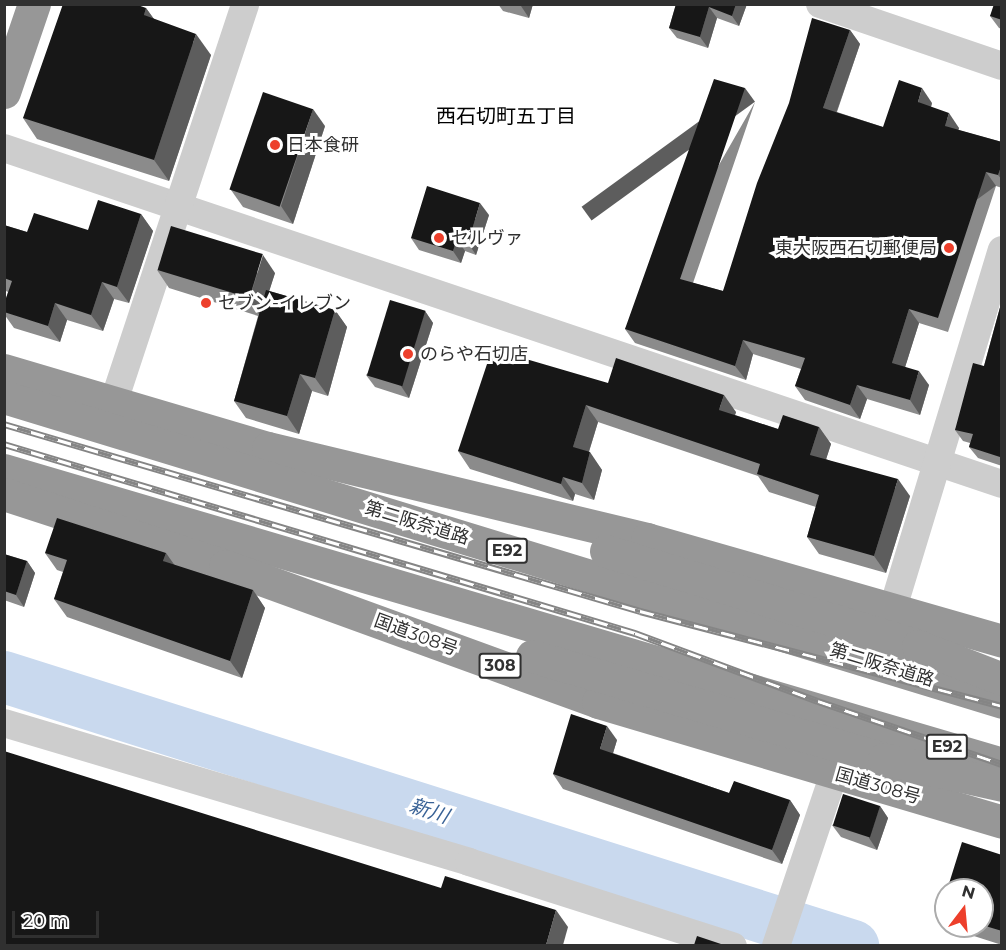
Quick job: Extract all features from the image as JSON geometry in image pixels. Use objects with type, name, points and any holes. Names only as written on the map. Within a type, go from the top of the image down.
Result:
[{"type":"highway","points":[[4,92],[34,4]]},
{"type":"highway","points":[[4,370],[918,646],[1002,679]]},
{"type":"highway","name":"第二阪奈道路","points":[[4,397],[1002,702]]},
{"type":"highway","points":[[268,448],[647,539],[1002,641]]},
{"type":"highway","name":"E92","points":[[4,470],[1002,764]]},
{"type":"highway","name":"国道308号","points":[[4,494],[225,566],[598,702],[834,774],[1002,822]]},
{"type":"highway","points":[[225,566],[884,759],[1002,785]]},
{"type":"street","points":[[113,404],[176,206],[245,4]]},
{"type":"street","points":[[820,4],[1002,66]]},
{"type":"street","points":[[4,148],[1002,484]]},
{"type":"street","points":[[893,608],[999,267]]},
{"type":"street","points":[[4,723],[469,862],[733,945]]},
{"type":"street","points":[[776,945],[834,774]]},
{"type":"building","points":[[63,4],[135,4],[146,8],[144,15],[196,34],[154,160],[23,118]]},
{"type":"building","points":[[676,4],[736,4],[732,16],[709,7],[700,37],[669,28]]},
{"type":"building","points":[[994,4],[1002,4],[1002,20],[990,16]]},
{"type":"building","points":[[812,18],[850,30],[823,108],[883,127],[899,80],[922,88],[918,102],[949,113],[945,126],[1002,142],[1002,164],[998,175],[986,172],[938,318],[909,309],[892,363],[919,371],[910,400],[857,385],[850,405],[795,386],[805,358],[743,340],[735,366],[625,329],[714,79],[745,88],[680,279],[723,291],[757,183],[789,103]]},
{"type":"building","points":[[263,92],[313,109],[280,207],[229,189]]},
{"type":"building","points":[[427,186],[480,203],[468,243],[457,239],[453,251],[411,238]]},
{"type":"building","points":[[98,200],[141,214],[117,287],[102,282],[91,315],[55,303],[48,326],[4,312],[4,304],[12,281],[4,278],[4,225],[27,232],[34,213],[88,230]]},
{"type":"building","points":[[171,226],[263,254],[249,298],[158,270]]},
{"type":"building","points":[[266,290],[335,310],[315,378],[300,374],[287,416],[234,401]]},
{"type":"building","points":[[390,300],[425,311],[402,386],[367,376]]},
{"type":"building","points":[[1002,300],[1002,459],[969,447],[973,434],[955,430],[973,363],[984,366]]},
{"type":"building","points":[[492,349],[608,383],[616,358],[724,395],[719,410],[778,429],[783,415],[819,427],[810,455],[898,479],[874,556],[807,537],[819,495],[757,474],[760,464],[586,405],[573,447],[590,452],[582,483],[563,477],[561,484],[458,451]]},
{"type":"building","points":[[57,518],[166,553],[163,561],[253,590],[230,661],[54,599],[67,560],[45,553]]},
{"type":"building","points":[[4,554],[27,561],[16,595],[4,591]]},
{"type":"building","points":[[571,714],[607,726],[600,749],[729,793],[734,781],[790,800],[772,850],[553,774]]},
{"type":"building","points":[[4,751],[441,888],[445,876],[556,910],[546,945],[4,945]]},
{"type":"building","points":[[843,794],[880,806],[870,837],[833,825]]},
{"type":"building","points":[[962,842],[1002,855],[1002,931],[994,929],[994,878],[951,878]]},
{"type":"building","points":[[697,936],[724,945],[694,945]]},
{"type":"waterway","name":"新川","points":[[4,677],[853,946]]},
{"type":"railway","points":[[4,424],[640,611],[1002,706]]},
{"type":"railway","points":[[4,444],[635,633],[818,701],[1002,764]]},
{"type":"place","name":"日本食研","points":[[275,145]]},
{"type":"place","name":"セルヴァ","points":[[439,238]]},
{"type":"place","name":"東大阪西石切郵便局","points":[[949,248]]},
{"type":"place","name":"セブン-イレブン","points":[[206,303]]},
{"type":"place","name":"のらや石切店","points":[[408,354]]},
{"type":"district","name":"西石切町五丁目","points":[[506,116]]}]
